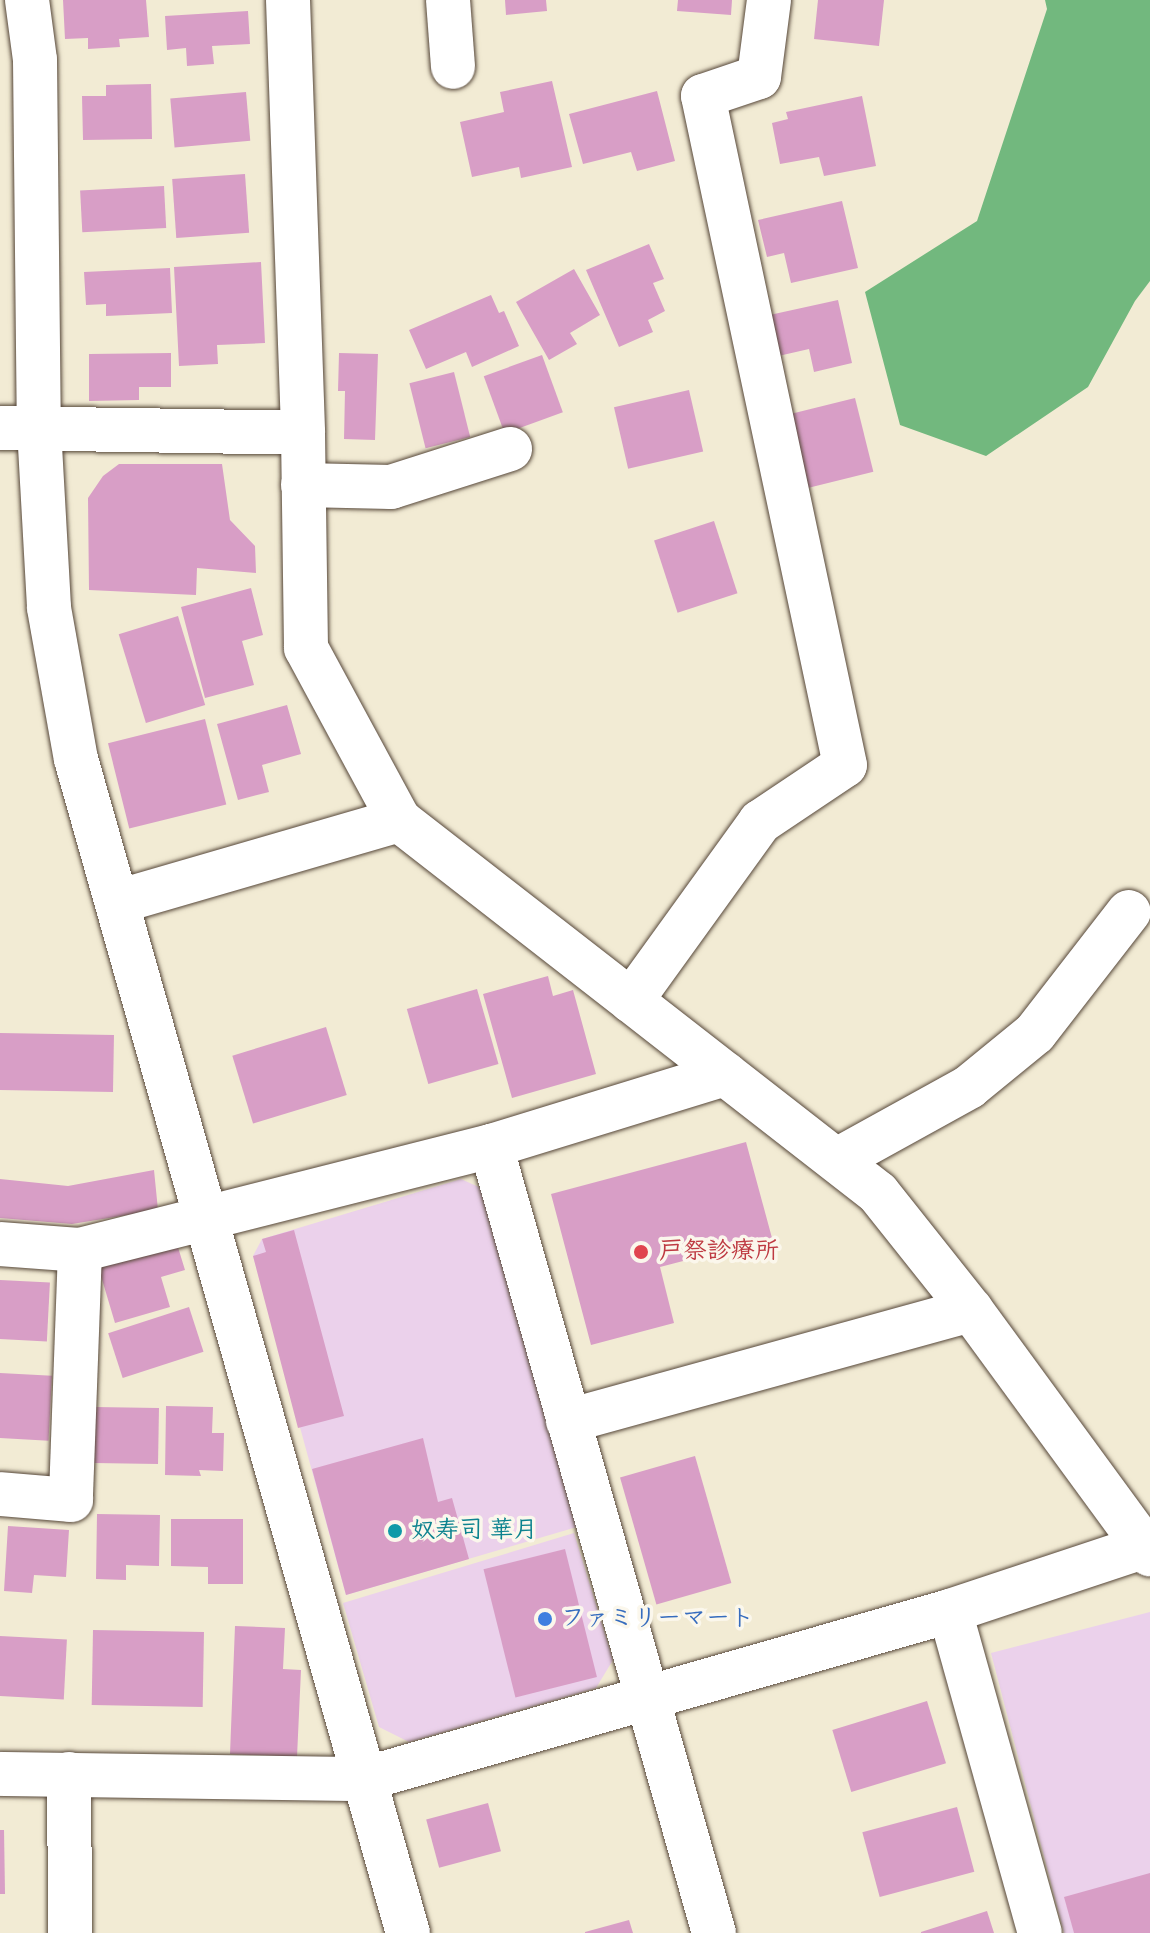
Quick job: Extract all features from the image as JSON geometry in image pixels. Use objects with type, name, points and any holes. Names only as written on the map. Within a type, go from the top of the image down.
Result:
[{"type":"street","points":[[27,0],[35,60],[20,428],[76,759],[408,1933]]},
{"type":"street","points":[[0,1774],[364,1779],[950,1611],[1146,1551],[971,1310],[878,1193],[399,820],[306,648],[303,433],[288,0]]},
{"type":"street","points":[[448,0],[453,67]]},
{"type":"street","points":[[631,1001],[760,822],[845,765],[703,96],[759,77],[769,0]]},
{"type":"street","points":[[20,428],[303,433]]},
{"type":"street","points":[[303,485],[391,487],[510,449]]},
{"type":"street","points":[[117,902],[399,820]]},
{"type":"street","points":[[837,1160],[969,1087],[1035,1033],[1129,912]]},
{"type":"street","points":[[0,1244],[80,1250],[491,1146],[725,1074]]},
{"type":"street","points":[[491,1146],[714,1933]]},
{"type":"street","points":[[0,1494],[71,1500],[80,1250]]},
{"type":"street","points":[[568,1421],[971,1310]]},
{"type":"street","points":[[950,1611],[1040,1933]]},
{"type":"street","points":[[69,1774],[70,1933]]},
{"type":"shaded area","points":[[461,1179],[494,1194],[587,1524],[346,1595],[253,1256],[262,1239]]},
{"type":"shaded area","points":[[574,1533],[613,1660],[596,1688],[409,1742],[379,1727],[343,1603]]},
{"type":"shaded area","points":[[1150,1612],[1150,1933],[1064,1933],[991,1653]]},
{"type":"green space","points":[[1045,0],[1150,0],[1150,281],[1135,301],[1088,387],[986,456],[900,425],[865,292],[977,221],[1047,9]]},
{"type":"building","points":[[63,0],[146,0],[149,37],[119,39],[120,47],[88,49],[88,38],[65,39]]},
{"type":"building","points":[[505,0],[546,0],[547,11],[506,15]]},
{"type":"building","points":[[678,0],[732,0],[731,15],[677,11]]},
{"type":"building","points":[[818,0],[884,0],[879,46],[814,39]]},
{"type":"building","points":[[248,11],[250,44],[212,46],[214,64],[187,66],[186,48],[167,50],[165,16]]},
{"type":"building","points":[[552,81],[572,167],[521,178],[519,167],[472,177],[460,122],[504,112],[500,92]]},
{"type":"building","points":[[151,84],[152,139],[83,140],[82,96],[106,96],[106,85]]},
{"type":"building","points":[[657,91],[675,161],[637,171],[631,152],[583,164],[569,114]]},
{"type":"building","points":[[246,92],[250,141],[175,147],[170,99]]},
{"type":"building","points":[[862,96],[876,166],[824,176],[819,157],[780,164],[772,123],[788,119],[786,112]]},
{"type":"building","points":[[245,174],[249,233],[176,238],[172,179]]},
{"type":"building","points":[[164,186],[166,228],[82,232],[80,190]]},
{"type":"building","points":[[842,201],[858,268],[791,283],[784,253],[767,257],[758,220]]},
{"type":"building","points":[[649,244],[664,279],[653,283],[665,311],[648,320],[653,332],[619,347],[586,270]]},
{"type":"building","points":[[261,262],[265,343],[217,345],[218,364],[179,366],[174,267]]},
{"type":"building","points":[[170,268],[172,313],[106,316],[106,304],[86,305],[84,272]]},
{"type":"building","points":[[574,269],[600,315],[570,333],[577,344],[549,360],[516,302]]},
{"type":"building","points":[[491,295],[499,313],[504,311],[519,346],[472,367],[466,352],[426,369],[409,330]]},
{"type":"building","points":[[838,300],[852,363],[814,372],[809,349],[774,357],[765,316]]},
{"type":"building","points":[[171,353],[171,387],[139,387],[139,400],[89,401],[89,354]]},
{"type":"building","points":[[339,353],[378,354],[375,440],[344,439],[345,391],[338,391]]},
{"type":"building","points":[[542,355],[563,412],[505,434],[484,376]]},
{"type":"building","points":[[454,372],[470,437],[426,448],[409,383]]},
{"type":"building","points":[[689,390],[703,451],[628,469],[614,407]]},
{"type":"building","points":[[855,398],[873,472],[797,491],[778,417]]},
{"type":"building","points":[[119,464],[222,464],[230,520],[255,546],[256,573],[197,568],[196,595],[89,590],[88,498],[103,476]]},
{"type":"building","points":[[714,521],[737,593],[678,613],[654,540]]},
{"type":"building","points":[[251,588],[263,635],[242,641],[254,685],[205,698],[181,607]]},
{"type":"building","points":[[178,616],[205,705],[146,723],[119,634]]},
{"type":"building","points":[[287,705],[301,754],[262,765],[269,792],[238,800],[217,724]]},
{"type":"building","points":[[205,719],[226,804],[129,829],[108,743]]},
{"type":"building","points":[[548,976],[553,996],[573,990],[596,1074],[512,1098],[483,994]]},
{"type":"building","points":[[477,989],[498,1064],[428,1084],[407,1009]]},
{"type":"building","points":[[326,1027],[347,1095],[253,1124],[232,1056]]},
{"type":"building","points":[[0,1033],[114,1035],[113,1092],[0,1090]]},
{"type":"building","name":"戸祭診療所","points":[[746,1142],[772,1238],[660,1267],[674,1323],[591,1345],[551,1194]]},
{"type":"building","points":[[154,1170],[158,1210],[72,1224],[0,1218],[0,1179],[68,1186]]},
{"type":"building","points":[[294,1230],[344,1416],[298,1428],[253,1256],[266,1252],[262,1239]]},
{"type":"building","points":[[177,1244],[185,1270],[161,1277],[170,1307],[115,1323],[98,1266]]},
{"type":"building","points":[[0,1280],[50,1283],[47,1342],[0,1339]]},
{"type":"building","points":[[189,1307],[204,1352],[123,1378],[108,1333]]},
{"type":"building","points":[[0,1373],[52,1376],[49,1441],[0,1438]]},
{"type":"building","points":[[166,1406],[213,1407],[212,1433],[224,1433],[223,1471],[199,1470],[201,1476],[165,1475]]},
{"type":"building","points":[[95,1407],[159,1408],[158,1464],[94,1463]]},
{"type":"building","name":"奴寿司 華月","points":[[423,1438],[438,1502],[452,1498],[469,1559],[346,1595],[312,1469]]},
{"type":"building","points":[[695,1456],[731,1583],[656,1604],[620,1477]]},
{"type":"building","points":[[97,1514],[160,1515],[159,1566],[126,1565],[126,1580],[96,1579]]},
{"type":"building","points":[[171,1519],[243,1519],[243,1584],[208,1584],[208,1567],[171,1566]]},
{"type":"building","points":[[8,1526],[69,1530],[66,1577],[34,1575],[32,1593],[4,1591]]},
{"type":"building","points":[[565,1549],[597,1677],[515,1697],[483,1569]]},
{"type":"building","points":[[235,1626],[285,1628],[283,1669],[301,1670],[297,1757],[230,1754]]},
{"type":"building","points":[[93,1630],[204,1632],[203,1707],[92,1705]]},
{"type":"building","points":[[0,1636],[67,1640],[64,1699],[0,1696]]},
{"type":"building","points":[[927,1701],[946,1763],[851,1792],[832,1730]]},
{"type":"building","points":[[488,1803],[501,1851],[439,1868],[426,1820]]},
{"type":"building","points":[[957,1807],[974,1872],[880,1897],[862,1832]]},
{"type":"building","points":[[0,1830],[4,1830],[5,1894],[0,1894]]},
{"type":"building","points":[[1150,1873],[1150,1933],[1074,1933],[1064,1897]]},
{"type":"building","points":[[987,1911],[994,1933],[921,1933],[921,1932]]},
{"type":"building","points":[[629,1920],[633,1933],[585,1933],[585,1932]]},
{"type":"place","name":"戸祭診療所","points":[[641,1252]]},
{"type":"place","name":"奴寿司 華月","points":[[395,1531]]},
{"type":"place","name":"ファミリーマート","points":[[545,1619]]}]
